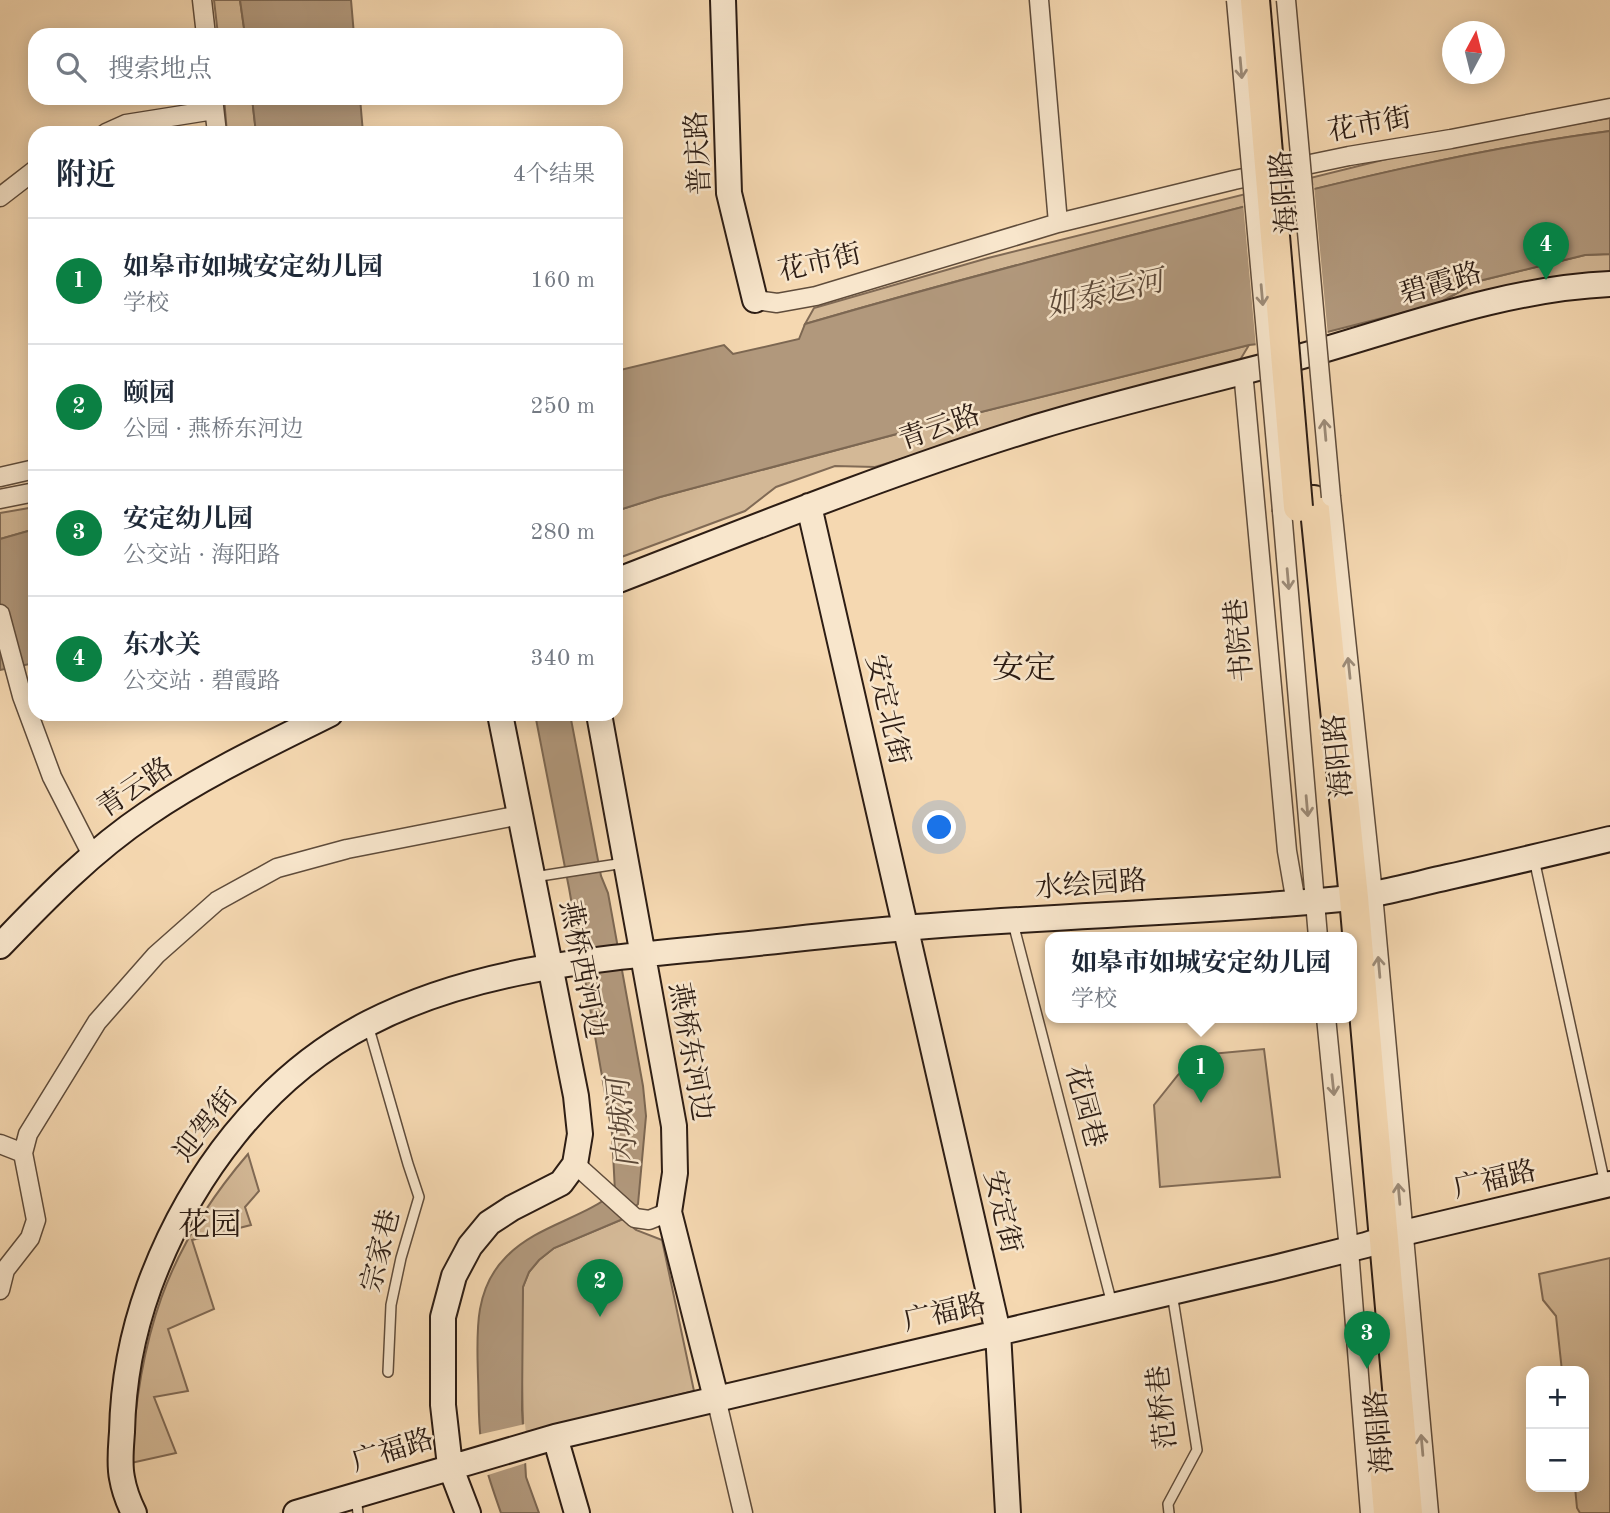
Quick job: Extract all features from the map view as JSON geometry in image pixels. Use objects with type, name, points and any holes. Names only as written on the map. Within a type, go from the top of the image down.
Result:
[{"type":"main road","name":"海阳路","points":[[1255,0],[1307,504]]},
{"type":"main road","name":"海阳路","points":[[1269,0],[1337,932]]},
{"type":"main road","name":"海阳路","points":[[1334,899],[1338,932]]},
{"type":"main road","name":"海阳路","points":[[1346,1023],[1375,1242],[1388,1513]]},
{"type":"main road","name":"海阳路","points":[[1349,1023],[1408,1513]]},
{"type":"street","points":[[202,0],[205,28]]},
{"type":"street","name":"普庆路","points":[[723,0],[729,193],[755,300]]},
{"type":"street","points":[[1039,0],[1058,223]]},
{"type":"street","points":[[1236,0],[1307,504]]},
{"type":"street","points":[[1286,0],[1307,504],[1334,899],[1320,932]]},
{"type":"street","points":[[122,126],[210,105]]},
{"type":"street","points":[[214,105],[216,126]]},
{"type":"street","name":"花市街","points":[[755,300],[777,303],[816,296],[1058,223],[1272,172],[1610,108]]},
{"type":"street","points":[[0,197],[28,175]]},
{"type":"street","name":"碧霞路","points":[[1293,359],[1497,299],[1610,284]]},
{"type":"street","name":"青云路","points":[[623,579],[809,506],[1036,428],[1157,393],[1293,359]]},
{"type":"street","name":"书院巷","points":[[1243,371],[1287,851],[1334,899]]},
{"type":"street","points":[[0,477],[28,471]]},
{"type":"street","points":[[0,499],[28,493]]},
{"type":"street","name":"安定北街","points":[[809,506],[905,928]]},
{"type":"street","points":[[0,614],[28,712]]},
{"type":"street","points":[[31,721],[52,777],[92,855]]},
{"type":"street","name":"青云路","points":[[0,946],[92,855],[147,814],[201,781],[317,721]]},
{"type":"street","name":"燕桥西河边","points":[[501,721],[533,878],[561,966],[580,1134],[575,1164]]},
{"type":"street","name":"燕桥东河边","points":[[600,721],[625,863],[634,956],[674,1126],[675,1173],[669,1212],[716,1398]]},
{"type":"street","points":[[0,1290],[5,1270],[30,1238],[36,1220],[23,1153],[28,1135],[97,1022],[156,954],[217,901],[277,868],[347,849],[520,815]]},
{"type":"street","name":"水绘园路","points":[[561,966],[905,928],[1334,899],[1610,839]]},
{"type":"street","name":"安定街","points":[[905,928],[998,1332],[1008,1513]]},
{"type":"street","name":"迎驾街","points":[[134,1513],[121,1478],[122,1408],[125,1377],[135,1331],[161,1256],[181,1215],[203,1177],[232,1137],[265,1101],[300,1070],[368,1024],[450,990],[561,966]]},
{"type":"street","points":[[1327,1023],[1375,1242],[1429,1513]]},
{"type":"street","points":[[0,1143],[23,1153]]},
{"type":"street","points":[[468,1513],[461,1463],[443,1405],[442,1373],[443,1317],[454,1276],[470,1247],[489,1223],[561,1182],[575,1164],[635,1218],[649,1220],[669,1212]]},
{"type":"street","name":"广福路","points":[[296,1513],[356,1504],[461,1463],[543,1440],[1608,1185]]},
{"type":"street","points":[[1370,1513],[1375,1242]]},
{"type":"street","points":[[716,1398],[743,1513]]},
{"type":"street","points":[[543,1440],[577,1513]]},
{"type":"street","points":[[121,1478],[121,1513]]},
{"type":"lane","points":[[1533,857],[1608,1185]]},
{"type":"lane","points":[[533,878],[625,863]]},
{"type":"lane","name":"花园巷","points":[[1013,921],[1112,1304]]},
{"type":"lane","name":"宗家巷","points":[[368,1024],[419,1197],[401,1258],[391,1305],[388,1372]]},
{"type":"lane","name":"范桥巷","points":[[1169,1513],[1168,1504],[1197,1450],[1172,1291]]},
{"type":"shaded area","points":[[214,0],[240,0],[244,28],[217,28]]},
{"type":"shaded area","points":[[225,105],[253,105],[255,126],[226,126]]},
{"type":"shaded area","points":[[1610,118],[1610,131],[1507,147],[1352,180],[1052,256],[805,324],[814,308],[988,258],[1423,150]]},
{"type":"shaded area","points":[[1610,254],[1610,275],[1437,304],[1479,281],[1585,255]]},
{"type":"shaded area","points":[[1249,345],[1240,360],[1096,399],[875,467],[835,466],[776,487],[745,511],[623,556],[623,509],[953,419]]},
{"type":"shaded area","points":[[28,508],[28,531],[0,539],[0,513]]},
{"type":"shaded area","points":[[1264,1049],[1280,1177],[1160,1187],[1154,1105],[1178,1075],[1200,1055]]},
{"type":"shaded area","points":[[248,1154],[259,1191],[245,1207],[251,1225],[192,1240],[214,1309],[168,1329],[188,1391],[154,1397],[176,1453],[131,1463],[141,1375],[161,1298],[176,1261],[196,1226],[219,1190]]},
{"type":"shaded area","points":[[623,1219],[636,1230],[662,1240],[694,1391],[523,1433],[521,1332],[523,1287],[529,1272],[554,1248]]},
{"type":"shaded area","points":[[1610,1258],[1610,1513],[1580,1513],[1577,1508],[1575,1492],[1589,1492],[1589,1366],[1561,1366],[1556,1316],[1543,1300],[1539,1274]]},
{"type":"water","points":[[240,0],[351,0],[353,28],[244,28]]},
{"type":"water","points":[[253,105],[361,105],[362,126],[255,126]]},
{"type":"water","name":"如泰运河","points":[[1610,131],[1610,254],[1585,255],[1479,281],[1437,304],[1296,340],[1249,345],[953,419],[623,509],[623,369],[724,345],[733,354],[799,339],[805,324],[1002,269],[1301,192],[1455,157]]},
{"type":"water","points":[[28,531],[28,664],[0,670],[0,539]]},
{"type":"water","name":"内城河","points":[[536,721],[571,721],[601,876],[608,893],[646,1116],[638,1204],[623,1219],[554,1248],[529,1272],[523,1287],[522,1410],[526,1477],[539,1513],[501,1513],[484,1460],[479,1425],[478,1329],[482,1298],[495,1270],[518,1246],[546,1229],[589,1209],[615,1192],[612,1133]]},
{"type":"pier","points":[[1314,185],[1328,336],[1297,344],[1256,348],[1243,203]]},
{"type":"pier","points":[[525,1424],[529,1462],[485,1476],[477,1435]]},
{"type":"place","name":"东水关","points":[[1546,280]]},
{"type":"place","name":"如皋市如城安定幼儿园","points":[[1201,1103]]},
{"type":"place","name":"颐园","points":[[600,1317]]},
{"type":"place","name":"安定幼儿园","points":[[1367,1369]]},
{"type":"district","name":"安定","points":[[1024,670]]},
{"type":"district","name":"花园","points":[[210,1227]]}]
